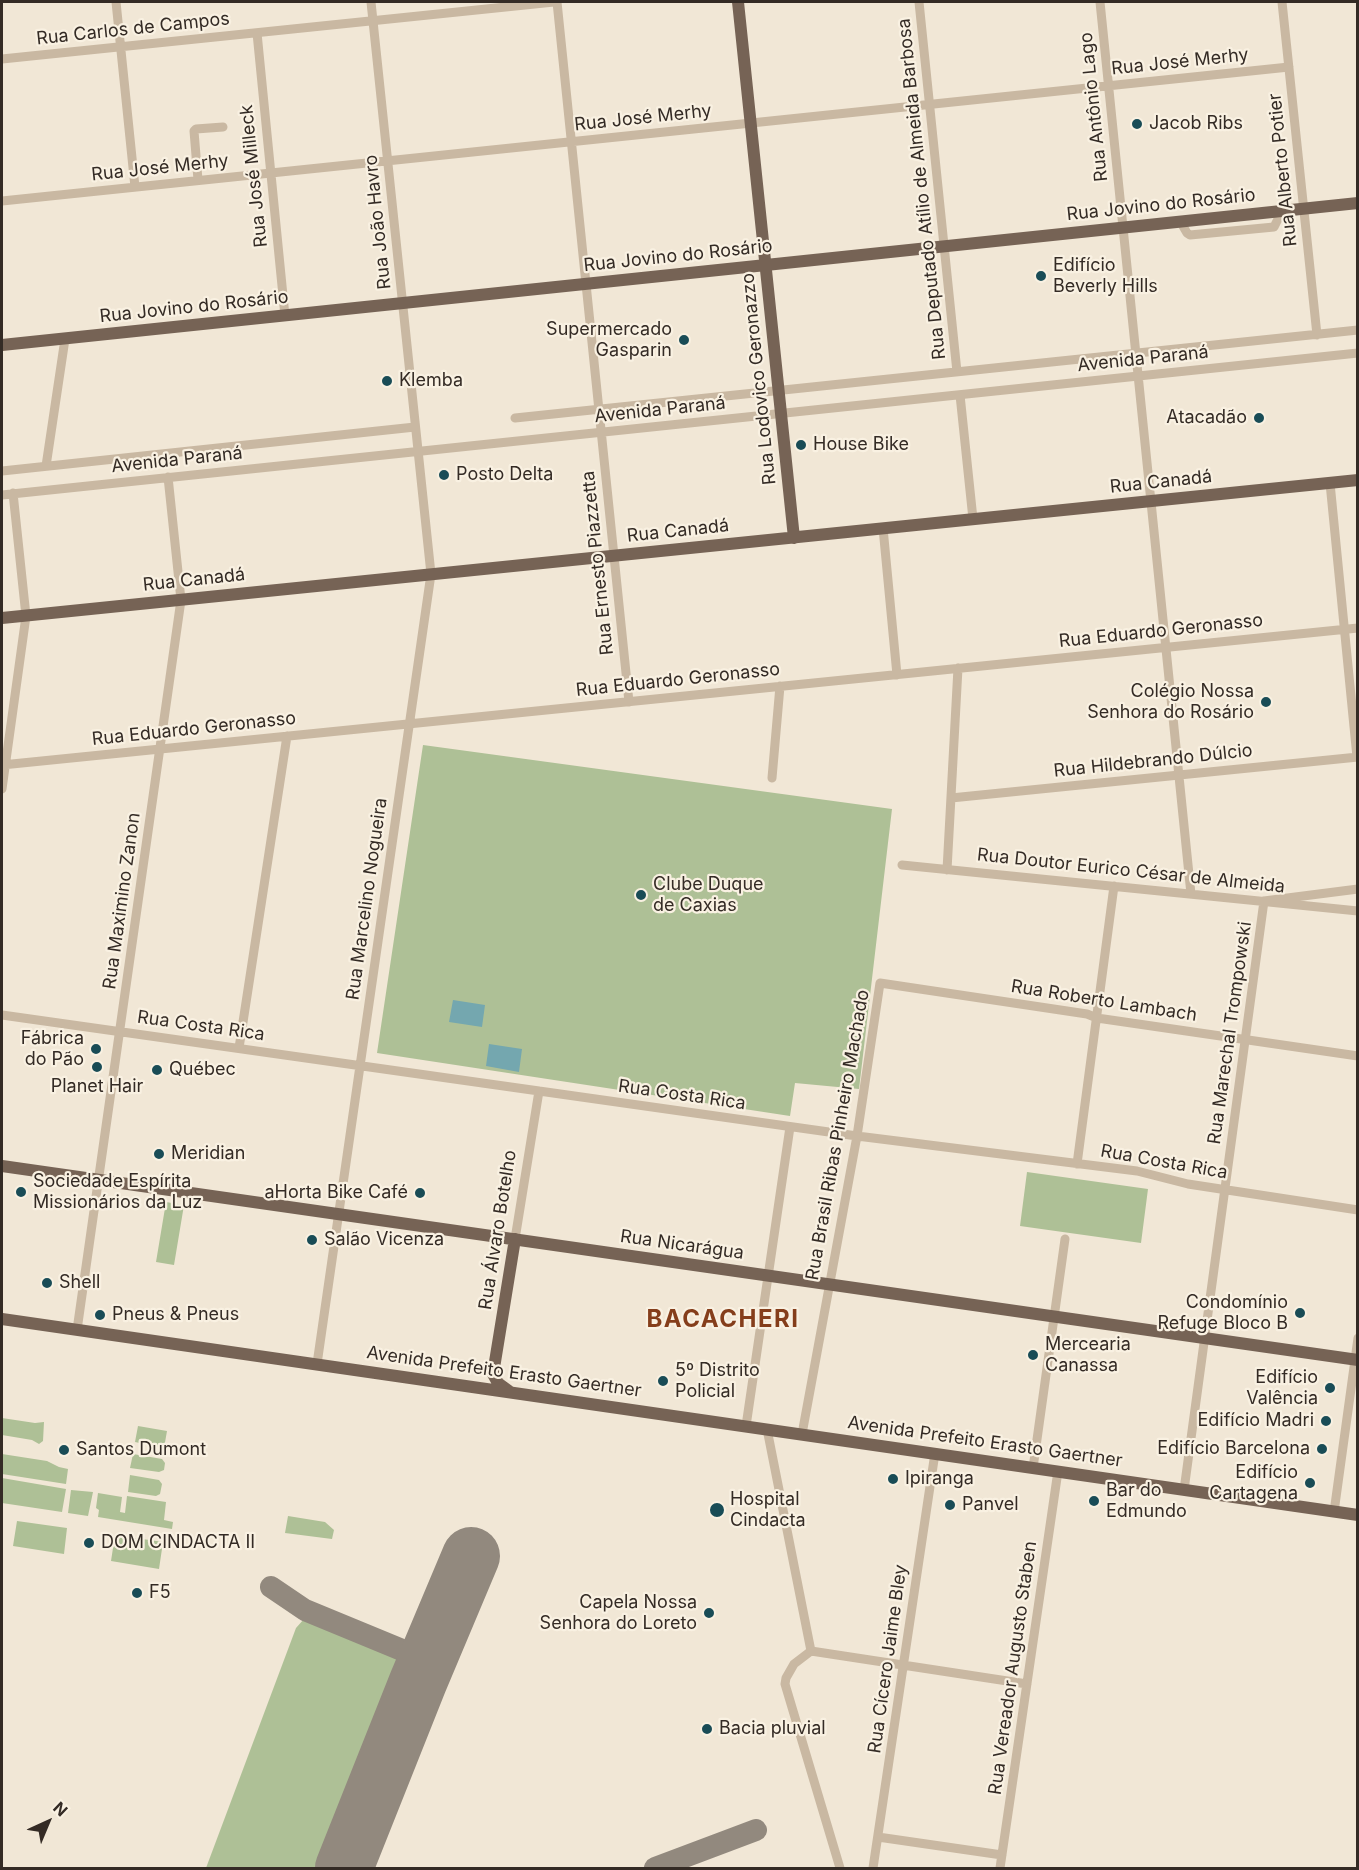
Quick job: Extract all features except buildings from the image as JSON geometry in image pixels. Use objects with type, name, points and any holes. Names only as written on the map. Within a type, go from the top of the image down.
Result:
[{"type":"main road","name":"Rua Lodovico Geronazzo","points":[[738,2],[794,538]]},
{"type":"main road","name":"Rua Jovino do Rosário","points":[[2,345],[1358,203]]},
{"type":"main road","name":"Rua Canadá","points":[[2,618],[1358,480]]},
{"type":"main road","name":"Rua Nicarágua","points":[[2,1166],[1356,1360]]},
{"type":"main road","name":"Rua Álvaro Botelho","points":[[493,1374],[515,1239]]},
{"type":"main road","name":"Avenida Prefeito Erasto Gaertner","points":[[2,1319],[1358,1515]]},
{"type":"main road","points":[[474,1386],[484,1382],[493,1374],[498,1383],[509,1391]]},
{"type":"street","points":[[116,2],[135,187]]},
{"type":"street","name":"Rua João Havro","points":[[371,2],[417,439]]},
{"type":"street","name":"Rua Carlos de Campos","points":[[2,59],[555,2]]},
{"type":"street","name":"Rua Ernesto Piazzetta","points":[[555,2],[629,702]]},
{"type":"street","name":"Rua Deputado Atílio de Almeida Barbosa","points":[[919,2],[957,372]]},
{"type":"street","name":"Rua Antônio Lago","points":[[1100,2],[1191,894]]},
{"type":"street","name":"Rua Alberto Potier","points":[[1282,2],[1317,335]]},
{"type":"street","name":"Rua José Milleck","points":[[257,33],[285,316]]},
{"type":"street","name":"Rua José Merhy","points":[[2,201],[1289,67]]},
{"type":"street","points":[[198,180],[195,129],[223,127]]},
{"type":"street","name":"Avenida Paraná","points":[[515,418],[1358,330]]},
{"type":"street","points":[[46,466],[65,339]]},
{"type":"street","name":"Avenida Paraná","points":[[2,495],[1358,353]]},
{"type":"street","points":[[960,395],[973,519]]},
{"type":"street","name":"Avenida Paraná","points":[[2,471],[415,427]]},
{"type":"street","name":"Rua Marcelino Nogueira","points":[[317,1364],[431,574],[417,439]]},
{"type":"street","name":"Rua Maximino Zanon","points":[[77,1330],[181,600],[168,477]]},
{"type":"street","points":[[1330,483],[1357,757]]},
{"type":"street","points":[[2,789],[3,764],[26,616],[13,493]]},
{"type":"street","points":[[883,528],[897,675]]},
{"type":"street","name":"Rua Eduardo Geronasso","points":[[3,764],[1358,628]]},
{"type":"street","points":[[947,870],[958,668]]},
{"type":"street","points":[[772,778],[780,686]]},
{"type":"street","points":[[239,1048],[287,736]]},
{"type":"street","name":"Rua Hildebrando Dúlcio","points":[[951,798],[1357,757]]},
{"type":"street","name":"Rua Doutor Eurico César de Almeida","points":[[902,865],[1358,910]]},
{"type":"street","points":[[1077,1164],[1114,886]]},
{"type":"street","points":[[1264,901],[1358,889]]},
{"type":"street","name":"Rua Marechal Trompowski","points":[[1184,1490],[1264,901]]},
{"type":"street","name":"Rua Roberto Lambach","points":[[880,983],[1087,1014],[1096,1018],[1358,1056]]},
{"type":"street","name":"Rua Brasil Ribas Pinheiro Machado","points":[[802,1434],[857,1136],[880,983]]},
{"type":"street","name":"Rua Costa Rica","points":[[2,1015],[790,1127],[1137,1171],[1179,1182],[1225,1190],[1358,1209]]},
{"type":"street","name":"Rua Álvaro Botelho","points":[[515,1239],[539,1091]]},
{"type":"street","points":[[746,1426],[790,1127]]},
{"type":"street","points":[[1033,1468],[1065,1239]]},
{"type":"street","points":[[1334,1512],[1358,1338]]},
{"type":"street","points":[[767,1429],[811,1651]]},
{"type":"street","name":"Rua Cícero Jaime Bley","points":[[873,1869],[935,1453]]},
{"type":"street","name":"Rua Vereador Augusto Staben","points":[[1000,1869],[1058,1471]]},
{"type":"street","points":[[840,1869],[785,1684],[790,1671],[802,1657],[811,1651],[1027,1684]]},
{"type":"street","points":[[878,1837],[1002,1855]]},
{"type":"green space","name":"Clube Duque de Caxias","points":[[423,745],[892,809],[859,1089],[795,1083],[790,1116],[377,1053]]},
{"type":"green space","points":[[1027,1172],[1148,1189],[1141,1243],[1020,1226]]},
{"type":"green space","points":[[166,1202],[184,1205],[174,1265],[156,1262]]},
{"type":"green space","points":[[2,1418],[35,1423],[44,1422],[43,1441],[39,1444],[32,1440],[2,1435]]},
{"type":"green space","points":[[138,1426],[167,1431],[164,1448],[135,1442]]},
{"type":"green space","points":[[2,1454],[47,1461],[68,1469],[66,1484],[2,1474]]},
{"type":"green space","points":[[133,1454],[162,1459],[165,1463],[164,1470],[159,1472],[130,1468]]},
{"type":"green space","points":[[130,1475],[159,1480],[162,1484],[160,1494],[156,1496],[128,1492]]},
{"type":"green space","points":[[2,1478],[66,1489],[62,1512],[2,1503]]},
{"type":"green space","points":[[71,1490],[93,1492],[88,1516],[68,1513]]},
{"type":"green space","points":[[98,1493],[122,1497],[120,1512],[125,1513],[127,1496],[166,1502],[164,1520],[173,1522],[172,1529],[98,1517],[99,1510],[96,1508]]},
{"type":"green space","points":[[288,1516],[325,1522],[334,1530],[332,1539],[285,1533]]},
{"type":"green space","points":[[17,1521],[67,1528],[64,1554],[13,1546]]},
{"type":"green space","points":[[115,1535],[163,1542],[159,1569],[111,1561]]},
{"type":"green space","points":[[304,1619],[402,1654],[408,1662],[325,1868],[206,1868],[296,1628]]},
{"type":"water","points":[[453,1000],[485,1005],[482,1027],[449,1022]]},
{"type":"water","points":[[489,1044],[522,1049],[519,1072],[486,1066]]},
{"type":"taxiway","points":[[271,1587],[305,1610],[402,1650],[415,1666],[418,1682]]},
{"type":"taxiway","points":[[655,1868],[756,1830]]},
{"type":"runway","points":[[344,1868],[471,1556]]},
{"type":"place","name":"Jacob Ribs","points":[[1137,124]]},
{"type":"place","name":"Edifício Beverly Hills","points":[[1041,276]]},
{"type":"place","name":"Supermercado Gasparin","points":[[684,340]]},
{"type":"place","name":"Klemba","points":[[387,381]]},
{"type":"place","name":"Atacadão","points":[[1259,418]]},
{"type":"place","name":"House Bike","points":[[801,445]]},
{"type":"place","name":"Posto Delta","points":[[444,475]]},
{"type":"place","name":"Colégio Nossa Senhora do Rosário","points":[[1266,702]]},
{"type":"place","name":"Clube Duque de Caxias","points":[[641,895]]},
{"type":"place","name":"Fábrica do Pão","points":[[96,1049]]},
{"type":"place","name":"Planet Hair","points":[[97,1067]]},
{"type":"place","name":"Québec","points":[[157,1070]]},
{"type":"place","name":"Meridian","points":[[159,1154]]},
{"type":"place","name":"Sociedade Espírita Missionários da Luz","points":[[21,1192]]},
{"type":"place","name":"aHorta Bike Café","points":[[420,1193]]},
{"type":"place","name":"Salão Vicenza","points":[[312,1240]]},
{"type":"place","name":"Shell","points":[[47,1283]]},
{"type":"place","name":"Condomínio Refuge Bloco B","points":[[1300,1313]]},
{"type":"place","name":"Pneus & Pneus","points":[[100,1315]]},
{"type":"place","name":"Mercearia Canassa","points":[[1033,1355]]},
{"type":"place","name":"5º Distrito Policial","points":[[663,1381]]},
{"type":"place","name":"Edifício Valência","points":[[1330,1388]]},
{"type":"place","name":"Edifício Madri","points":[[1326,1421]]},
{"type":"place","name":"Edifício Barcelona","points":[[1322,1449]]},
{"type":"place","name":"Santos Dumont","points":[[64,1450]]},
{"type":"place","name":"Ipiranga","points":[[893,1479]]},
{"type":"place","name":"Edifício Cartagena","points":[[1310,1483]]},
{"type":"place","name":"Bar do Edmundo","points":[[1094,1501]]},
{"type":"place","name":"Panvel","points":[[950,1505]]},
{"type":"place","name":"Hospital Cindacta","points":[[717,1510]]},
{"type":"place","name":"DOM CINDACTA II","points":[[89,1543]]},
{"type":"place","name":"F5","points":[[137,1593]]},
{"type":"place","name":"Capela Nossa Senhora do Loreto","points":[[709,1613]]},
{"type":"place","name":"Bacia pluvial","points":[[707,1729]]},
{"type":"district","name":"BACACHERI","points":[[723,1320]]}]
